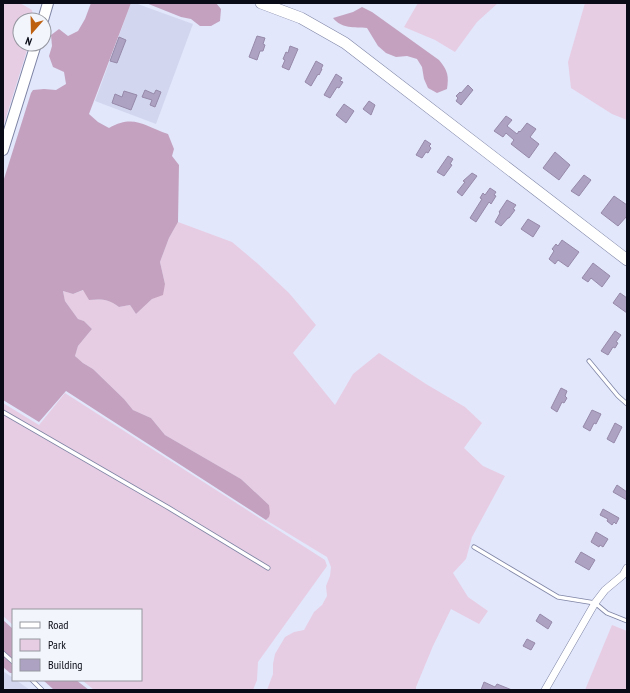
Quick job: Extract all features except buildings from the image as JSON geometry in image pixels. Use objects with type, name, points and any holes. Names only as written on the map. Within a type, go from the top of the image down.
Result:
[{"type":"main road","points":[[261,3],[300,18],[345,44],[627,260]]},
{"type":"street","points":[[3,150],[34,52]]},
{"type":"street","points":[[545,690],[595,603],[605,590],[623,575],[627,568]]},
{"type":"lane","points":[[589,361],[618,396],[627,404]]},
{"type":"lane","points":[[3,412],[169,508],[268,568]]},
{"type":"lane","points":[[474,547],[558,596],[595,603],[607,613],[627,621]]},
{"type":"lane","points":[[3,653],[12,661]]},
{"type":"lane","points":[[33,681],[42,690]]},
{"type":"shaded area","points":[[91,3],[131,3],[89,114],[98,122],[109,128],[125,122],[132,122],[145,125],[168,134],[174,149],[172,156],[179,165],[178,222],[169,238],[160,262],[165,284],[163,295],[152,299],[136,314],[130,305],[119,307],[112,302],[105,300],[89,300],[83,290],[73,294],[63,291],[65,301],[78,319],[84,321],[92,329],[78,346],[75,356],[93,369],[124,399],[133,410],[151,418],[165,435],[241,479],[269,505],[270,513],[266,520],[66,391],[39,422],[3,400],[3,182],[31,93],[33,90],[56,90],[66,84],[64,72],[53,67],[49,56],[50,52],[52,52],[52,34],[59,29],[68,36],[78,31],[85,19]]},
{"type":"shaded area","points":[[131,3],[135,3],[193,24],[156,124],[95,101]]},
{"type":"shaded area","points":[[146,3],[216,3],[221,9],[220,21],[211,26],[200,26],[191,19],[181,17]]},
{"type":"shaded area","points":[[362,7],[372,12],[439,60],[447,74],[447,89],[437,93],[428,88],[424,79],[422,67],[417,59],[407,56],[396,57],[386,53],[378,46],[367,28],[344,26],[333,18],[353,12]]},
{"type":"shaded area","points":[[3,620],[12,628],[12,673],[3,667]]},
{"type":"shaded area","points":[[3,671],[12,677],[12,681],[17,681],[30,690],[3,690]]},
{"type":"shaded area","points":[[44,681],[77,681],[89,690],[54,690]]},
{"type":"green space","points":[[3,3],[20,3],[32,10],[32,12],[12,12],[12,52],[26,52],[3,127]]},
{"type":"green space","points":[[418,3],[498,3],[477,22],[455,52],[435,40],[404,27]]},
{"type":"green space","points":[[585,3],[627,3],[627,120],[612,114],[571,88],[568,62]]},
{"type":"green space","points":[[178,222],[232,242],[289,293],[316,325],[293,353],[335,405],[353,374],[379,353],[426,384],[465,407],[482,423],[464,448],[483,466],[505,476],[472,537],[466,559],[453,573],[468,597],[488,611],[479,624],[451,609],[433,646],[416,690],[267,690],[273,674],[275,654],[285,637],[294,632],[304,630],[314,612],[322,605],[327,596],[326,586],[330,576],[331,567],[327,557],[266,520],[269,517],[269,505],[241,479],[165,435],[151,418],[133,410],[124,399],[93,369],[75,356],[78,346],[92,329],[84,321],[78,319],[65,301],[63,291],[73,294],[84,290],[89,300],[105,300],[112,302],[119,307],[130,305],[136,314],[165,284],[160,262],[169,238]]},
{"type":"green space","points":[[65,393],[325,560],[327,566],[258,662],[257,680],[253,690],[94,690],[83,681],[142,681],[142,609],[12,609],[12,624],[3,616],[3,403],[39,425]]},
{"type":"green space","points":[[612,625],[627,631],[627,690],[585,690]]}]
